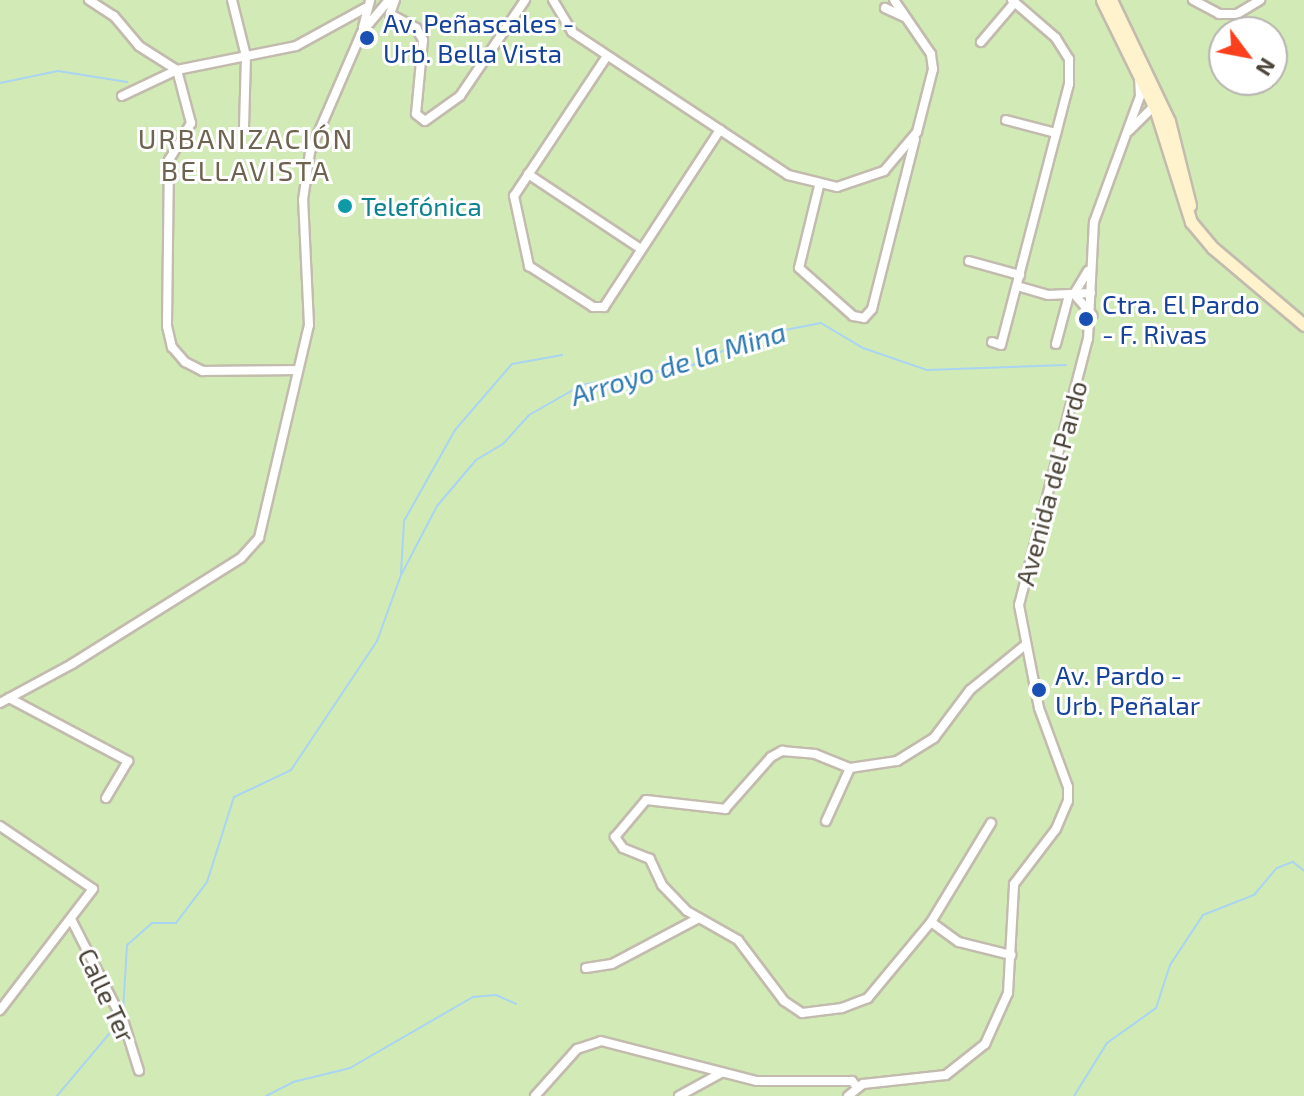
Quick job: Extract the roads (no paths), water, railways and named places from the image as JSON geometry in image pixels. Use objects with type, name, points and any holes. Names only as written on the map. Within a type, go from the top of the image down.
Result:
[{"type":"main road","points":[[1102,0],[1139,74],[1149,114],[1161,127],[1182,203],[1213,248],[1304,325]]},
{"type":"main road","points":[[1111,0],[1169,121],[1189,201],[1213,248]]},
{"type":"street","points":[[89,0],[114,16],[139,46],[177,70],[191,123],[169,160],[167,326],[172,347],[185,362],[203,371],[297,370]]},
{"type":"street","points":[[232,0],[246,56],[244,129]]},
{"type":"street","points":[[122,96],[177,70],[296,46],[367,7],[387,4],[421,32],[416,114],[425,121],[460,96],[525,0]]},
{"type":"street","points":[[553,0],[563,22],[607,56],[788,175],[819,186],[852,185],[890,167],[917,132]]},
{"type":"street","points":[[879,0],[885,8],[908,19]]},
{"type":"street","points":[[819,186],[799,268],[853,316],[864,318],[872,309],[933,69],[924,38],[894,0],[885,8]]},
{"type":"street","points":[[1193,0],[1219,14],[1237,14],[1260,0]]},
{"type":"street","points":[[981,42],[1014,1],[1056,38],[1069,59],[1056,133],[1001,345],[992,342]]},
{"type":"street","points":[[4,700],[72,664],[252,549],[265,524],[311,307],[303,200],[307,165],[318,128],[362,32],[367,7]]},
{"type":"street","points":[[1134,43],[1149,114]]},
{"type":"street","points":[[607,56],[514,196],[529,266],[593,307],[604,307],[720,130]]},
{"type":"street","points":[[1139,74],[1142,113],[1149,114]]},
{"type":"street","name":"Avenida del Pardo","points":[[535,1096],[555,1068],[577,1049],[601,1041],[757,1081],[852,1081],[857,1087],[946,1075],[965,1064],[985,1044],[1005,1008],[1014,884],[1056,829],[1068,801],[1068,787],[1028,662],[1019,615],[1024,574],[1092,315],[1089,269],[1094,222],[1140,96]]},
{"type":"street","points":[[1124,139],[1149,114]]},
{"type":"street","points":[[1006,120],[1056,133]]},
{"type":"street","points":[[890,167],[905,179]]},
{"type":"street","points":[[528,174],[641,249]]},
{"type":"street","points":[[969,261],[1020,275]]},
{"type":"street","name":"Avenida del Pardo","points":[[1056,344],[1071,294],[1089,269]]},
{"type":"street","points":[[1017,286],[1071,294],[1091,293]]},
{"type":"street","points":[[1071,294],[1092,315]]},
{"type":"street","points":[[991,823],[931,922],[860,1004],[802,1013],[784,1001],[738,940],[699,918],[662,885],[650,859],[625,849],[616,839],[638,804],[656,799],[725,809],[771,757],[782,751],[815,754],[850,768],[897,761],[934,738],[970,690],[1007,663],[1024,646]]},
{"type":"street","points":[[1007,663],[1028,662]]},
{"type":"street","points":[[4,700],[128,761],[106,798]]},
{"type":"street","points":[[826,821],[850,768]]},
{"type":"street","points":[[0,826],[93,889],[72,921],[1,1009]]},
{"type":"street","points":[[586,968],[612,964],[699,918]]},
{"type":"street","name":"Calle Ter","points":[[72,921],[124,1023],[139,1071]]},
{"type":"street","points":[[931,922],[959,942],[1011,955]]},
{"type":"street","points":[[0,996],[1,1009]]},
{"type":"street","points":[[679,1096],[722,1073]]},
{"type":"street","points":[[848,1096],[857,1087]]},
{"type":"waterway","points":[[0,83],[58,71],[127,82]]},
{"type":"waterway","name":"Arroyo de la Mina","points":[[123,1011],[127,945],[152,923],[176,923],[207,882],[234,797],[291,770],[377,641],[401,575],[437,506],[476,460],[503,444],[529,415],[582,385],[693,365],[754,336],[821,323],[863,348],[927,370],[1066,365]]},
{"type":"waterway","points":[[401,573],[404,521],[455,430],[512,364],[562,355]]},
{"type":"waterway","points":[[1074,1096],[1107,1043],[1156,1008],[1170,965],[1203,915],[1254,895],[1277,868],[1293,862],[1304,871]]},
{"type":"waterway","points":[[266,1096],[293,1082],[350,1068],[473,997],[496,995],[516,1004]]},
{"type":"waterway","name":"Arroyo de la Mina","points":[[57,1096],[120,1021]]},
{"type":"place","name":"Av. Peñascales - Urb. Bella Vista","points":[[367,38]]},
{"type":"place","name":"Telefónica","points":[[345,206]]},
{"type":"place","name":"Ctra. El Pardo - F. Rivas","points":[[1086,319]]},
{"type":"place","name":"Av. Pardo - Urb. Peñalar","points":[[1039,690]]},
{"type":"district","name":"URBANIZACIÓN BELLAVISTA","points":[[246,154]]}]
